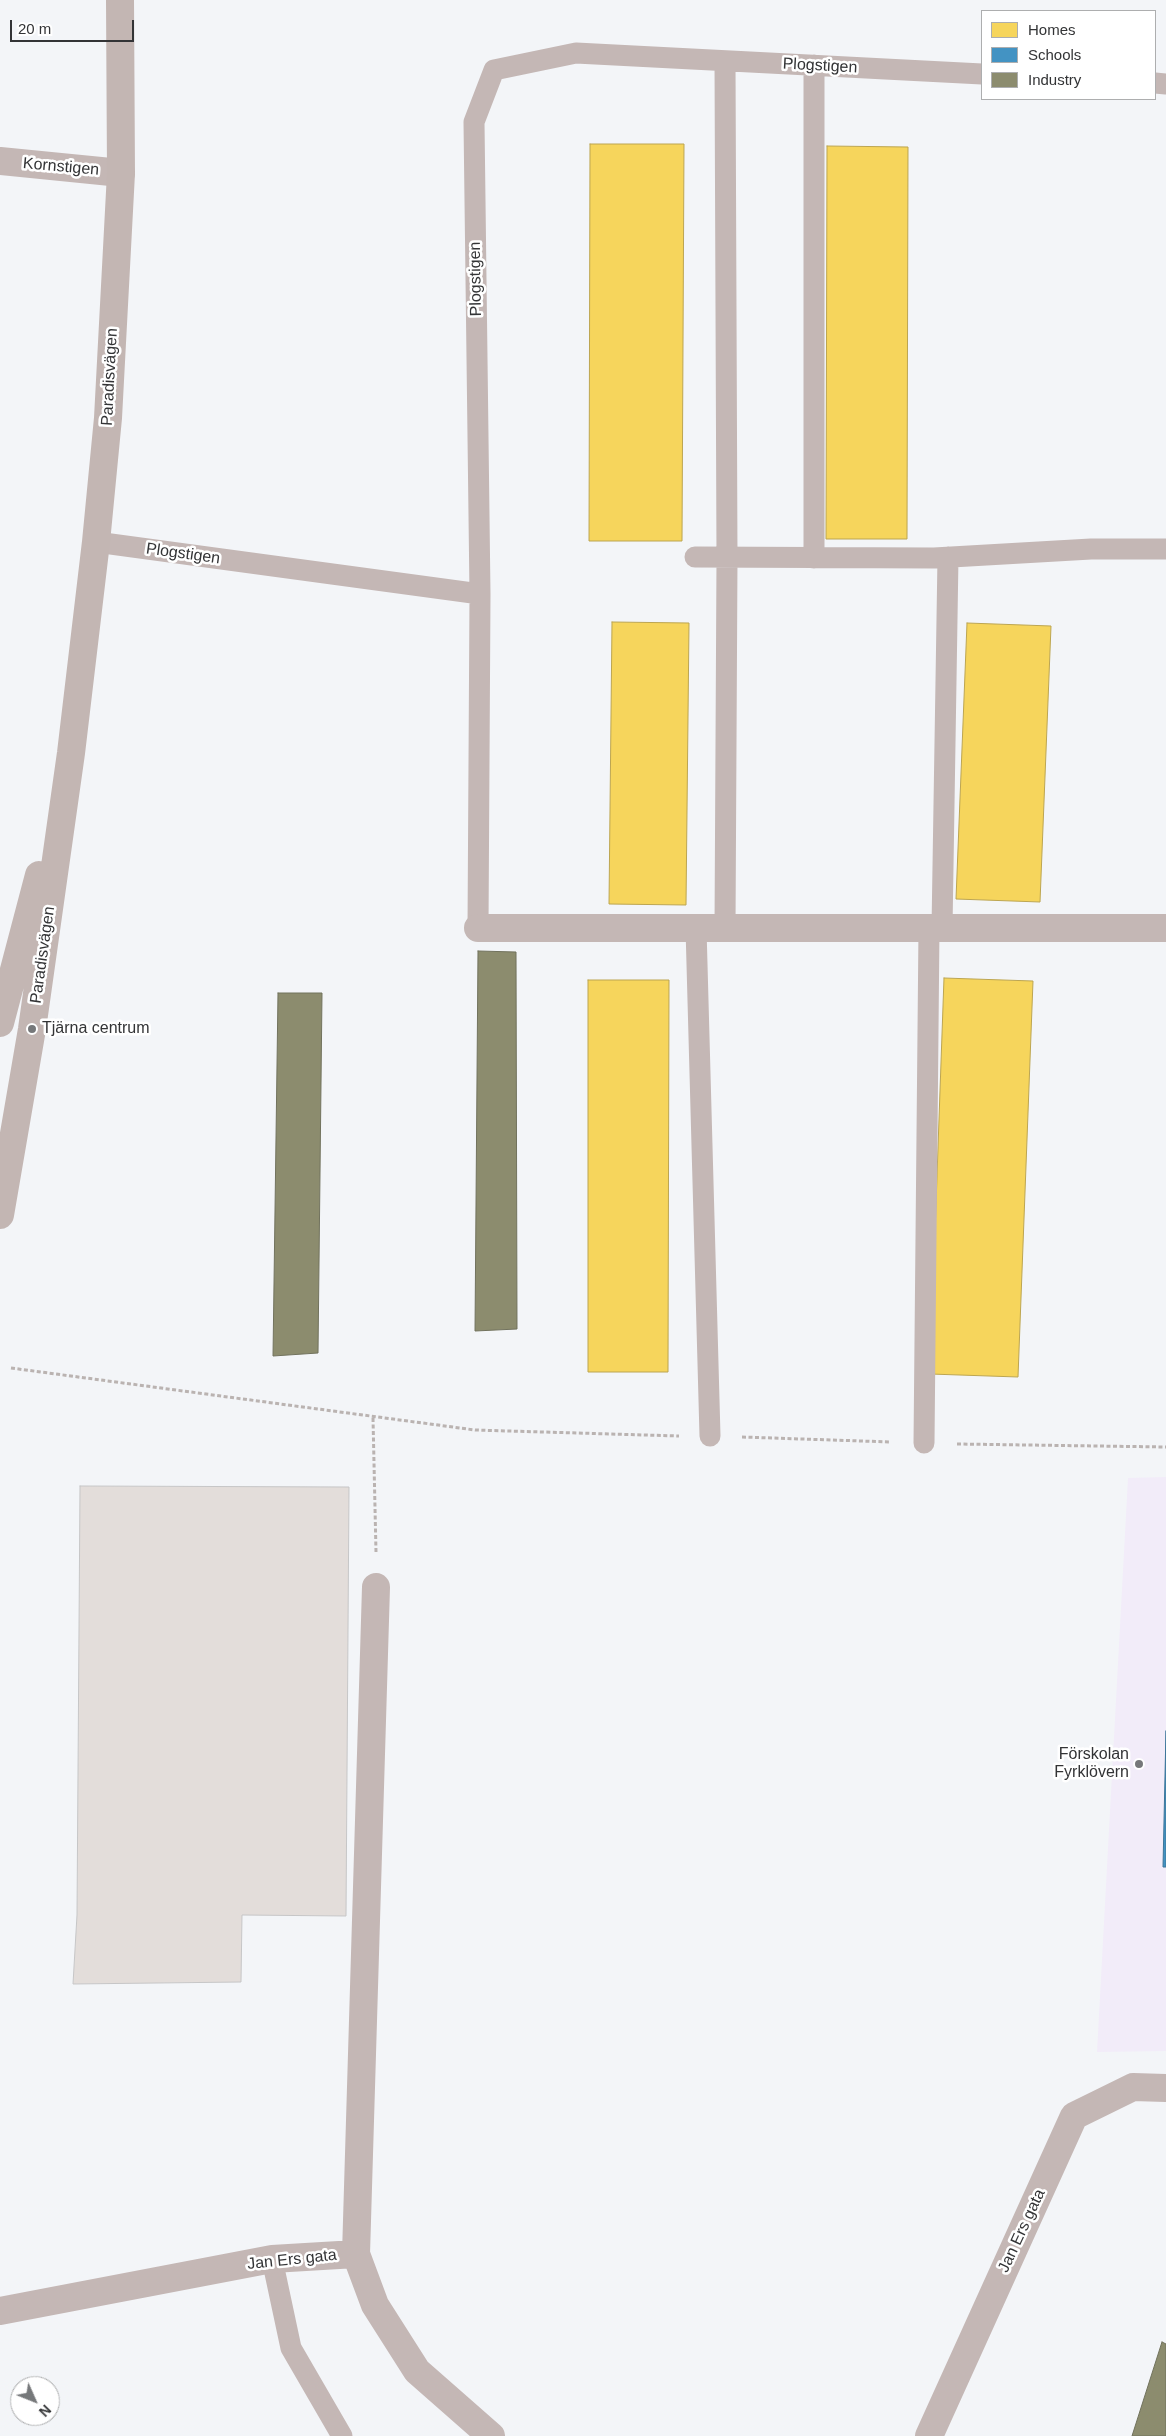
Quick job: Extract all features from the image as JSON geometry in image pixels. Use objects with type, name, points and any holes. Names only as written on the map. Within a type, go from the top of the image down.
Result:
[{"type":"street","name":"Paradisvägen","points":[[0,1215],[32,1030],[71,753],[96,542],[108,418],[122,173],[120,0]]},
{"type":"street","name":"Kornstigen","points":[[0,161],[122,173]]},
{"type":"street","name":"Paradisvägen","points":[[0,1023],[71,753]]},
{"type":"street","points":[[478,928],[1166,928]]},
{"type":"street","points":[[356,2254],[376,1587]]},
{"type":"street","name":"Jan Ers gata","points":[[929,2436],[1074,2116],[1134,2087],[1166,2088]]},
{"type":"street","name":"Jan Ers gata","points":[[0,2311],[272,2259],[356,2254],[375,2305],[418,2371],[492,2436]]},
{"type":"lane","name":"Plogstigen","points":[[96,542],[480,594],[474,122],[494,70],[576,53],[981,74]]},
{"type":"lane","points":[[725,61],[727,558],[725,928]]},
{"type":"lane","points":[[814,65],[814,558]]},
{"type":"lane","points":[[696,558],[948,557],[1091,549],[1166,550]]},
{"type":"lane","points":[[924,1443],[936,928],[948,557]]},
{"type":"lane","points":[[478,928],[480,594]]},
{"type":"lane","points":[[696,928],[710,1436]]},
{"type":"lane","points":[[272,2259],[291,2348],[342,2436]]},
{"type":"path","points":[[11,1368],[373,1418],[475,1430],[924,1443],[1166,1447]]},
{"type":"path","points":[[373,1418],[376,1587]]},
{"type":"shaded area","name":"Förskolan Fyrklövern","points":[[1166,1477],[1166,2051],[1097,2052],[1128,1478]]},
{"type":"building: Homes","points":[[590,144],[684,144],[682,541],[589,541]]},
{"type":"building: Homes","points":[[827,146],[908,147],[907,539],[826,539]]},
{"type":"building: Homes","points":[[612,622],[689,623],[686,905],[609,904]]},
{"type":"building: Homes","points":[[967,623],[1051,626],[1040,902],[956,899]]},
{"type":"building: Homes","points":[[944,978],[1033,981],[1018,1377],[930,1374]]},
{"type":"building: Homes","points":[[588,980],[669,980],[668,1372],[588,1372]]},
{"type":"building: Schools","points":[[1166,1731],[1166,1867],[1163,1867]]},
{"type":"building: Industry","points":[[478,951],[516,952],[517,1329],[475,1331]]},
{"type":"building: Industry","points":[[278,993],[322,993],[318,1353],[273,1356]]},
{"type":"building: Industry","points":[[1162,2342],[1166,2344],[1166,2436],[1132,2436]]},
{"type":"building: Other","points":[[80,1486],[349,1487],[346,1916],[242,1915],[241,1982],[73,1984],[77,1915]]},
{"type":"place","name":"Tjärna centrum","points":[[32,1029]]},
{"type":"place","name":"Förskolan Fyrklövern","points":[[1139,1764]]}]
